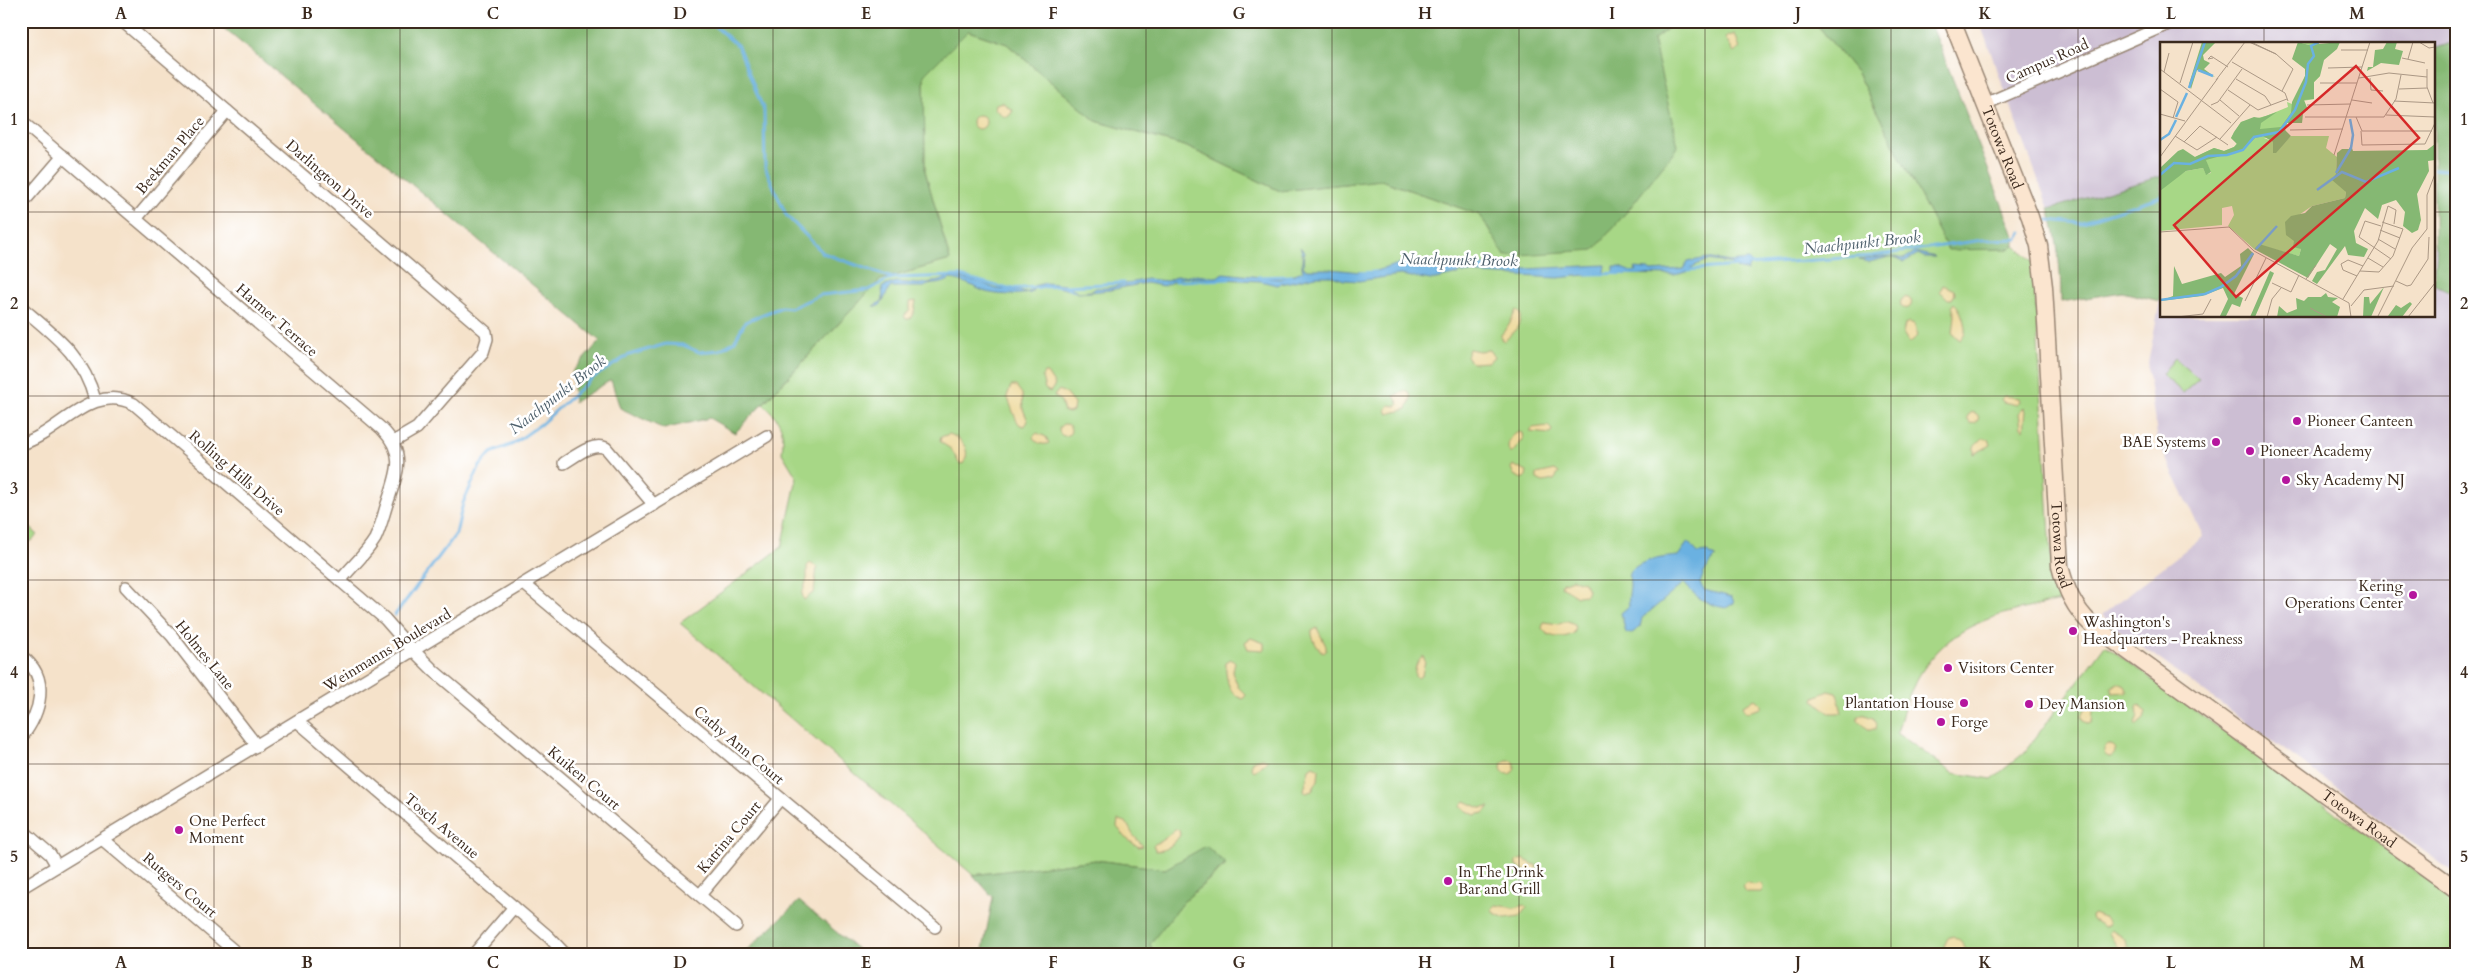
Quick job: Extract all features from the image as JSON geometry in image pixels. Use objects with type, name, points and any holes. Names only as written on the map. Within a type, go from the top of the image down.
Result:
[{"type":"main road","name":"Totowa Road","points":[[1952,21],[2011,166],[2038,246],[2044,296],[2060,566],[2065,586],[2076,608],[2092,625],[2457,890]]},
{"type":"street","name":"Darlington Drive","points":[[122,21],[483,328],[487,339],[486,345],[469,368],[417,428],[393,442]]},
{"type":"street","name":"Campus Road","points":[[1985,104],[2175,21]]},
{"type":"street","name":"Beekman Place","points":[[136,219],[227,111]]},
{"type":"street","name":"Harmer Terrace","points":[[21,121],[382,429],[393,442]]},
{"type":"street","points":[[21,205],[63,156]]},
{"type":"street","points":[[21,307],[76,357],[88,377],[95,400],[42,436],[21,444]]},
{"type":"street","name":"Rolling Hills Drive","points":[[95,400],[116,398],[134,404],[385,619],[413,651]]},
{"type":"street","name":"Weinmanns Boulevard","points":[[21,888],[767,436]]},
{"type":"street","points":[[340,580],[370,546],[379,529],[397,472],[398,452],[393,442]]},
{"type":"street","points":[[564,463],[596,446],[606,448],[654,505]]},
{"type":"street","name":"Cathy Ann Court","points":[[524,584],[935,927]]},
{"type":"street","name":"Holmes Lane","points":[[126,587],[172,636],[257,746]]},
{"type":"street","name":"Kuiken Court","points":[[413,651],[736,926]]},
{"type":"street","points":[[21,656],[29,661],[38,674],[41,691],[36,714],[21,738]]},
{"type":"street","name":"Tosch Avenue","points":[[297,722],[514,907],[566,955]]},
{"type":"street","name":"Katrina Court","points":[[700,895],[780,799]]},
{"type":"street","points":[[21,829],[50,854],[56,866]]},
{"type":"street","name":"Rutgers Court","points":[[102,838],[239,955]]},
{"type":"street","points":[[473,955],[514,907]]},
{"type":"shaded area","points":[[1979,21],[2457,21],[2457,875],[2119,630],[2102,615],[2203,536],[2158,442],[2147,368],[2160,301],[2122,292],[2061,302],[2061,280],[2054,225]]},
{"type":"green space","points":[[215,21],[1677,21],[1653,40],[1678,146],[1594,250],[1505,256],[1480,215],[1381,180],[1280,191],[1185,146],[1096,121],[1007,44],[968,31],[924,75],[925,171],[950,260],[880,280],[735,433],[709,418],[664,429],[620,408],[611,380],[574,402],[572,372],[600,341]]},
{"type":"green space","points":[[1677,21],[1814,21],[1857,73],[1948,249],[2008,249],[2015,246],[2033,261],[2052,569],[2061,601],[2013,611],[1992,618],[1972,626],[1954,637],[1938,651],[1923,670],[1908,698],[1897,733],[1953,773],[1992,779],[2024,753],[2105,645],[2457,901],[2457,955],[1155,955],[1149,944],[1183,902],[1226,865],[1165,869],[1096,860],[973,875],[680,623],[782,547],[797,478],[782,453],[783,438],[778,420],[763,404],[880,280],[950,260],[925,171],[924,75],[968,31],[1007,44],[1096,121],[1185,146],[1280,191],[1381,180],[1480,215],[1677,147],[1653,40]]},
{"type":"green space","points":[[1814,21],[1930,21],[2015,238],[2015,246],[2008,249],[1948,250],[1857,73]]},
{"type":"green space","points":[[2457,41],[2457,295],[2436,285],[2436,48]]},
{"type":"green space","points":[[2160,177],[2160,301],[2122,292],[2061,302],[2058,255],[2049,209]]},
{"type":"green space","points":[[2175,358],[2199,379],[2183,393],[2162,374]]},
{"type":"green space","points":[[23,521],[38,535],[30,542],[21,534]]},
{"type":"green space","points":[[1206,846],[1226,864],[1183,902],[1150,944],[1155,955],[982,955],[993,897],[973,875],[1096,860],[1165,869]]},
{"type":"green space","points":[[799,901],[864,955],[742,955]]},
{"type":"sand","points":[[1735,34],[1740,48],[1734,53],[1725,38]]},
{"type":"sand","points":[[1002,102],[1013,111],[1008,117],[1003,116],[995,109],[996,104]]},
{"type":"sand","points":[[976,115],[982,115],[986,122],[982,129],[976,129],[972,125],[972,119]]},
{"type":"sand","points":[[1943,285],[1954,290],[1955,294],[1952,299],[1948,299],[1940,291]]},
{"type":"sand","points":[[1906,297],[1912,303],[1906,309],[1900,303]]},
{"type":"sand","points":[[916,301],[914,312],[910,319],[906,319],[904,316],[910,310],[910,302]]},
{"type":"sand","points":[[1954,303],[1961,313],[1965,326],[1965,334],[1960,340],[1953,334],[1955,315],[1952,306]]},
{"type":"sand","points":[[1516,310],[1520,313],[1520,321],[1514,332],[1504,341],[1501,339],[1501,335],[1509,325]]},
{"type":"sand","points":[[1909,322],[1914,324],[1918,336],[1909,343],[1903,333],[1905,324]]},
{"type":"sand","points":[[1469,349],[1489,350],[1494,357],[1488,362],[1472,363],[1466,356]]},
{"type":"sand","points":[[1044,373],[1047,373],[1055,385],[1050,392],[1045,389],[1042,377]]},
{"type":"sand","points":[[1011,386],[1016,386],[1022,394],[1023,409],[1028,421],[1025,426],[1018,423],[1007,396]]},
{"type":"sand","points":[[1059,390],[1065,393],[1074,404],[1073,411],[1069,413],[1064,412],[1061,401],[1054,396]]},
{"type":"sand","points":[[1405,391],[1409,392],[1411,398],[1407,409],[1388,414],[1386,410],[1389,405],[1397,406],[1399,404],[1394,396]]},
{"type":"sand","points":[[2004,396],[2019,398],[2020,402],[2017,405],[2003,402],[2001,399]]},
{"type":"sand","points":[[2024,408],[2026,411],[2024,430],[2021,427],[2019,413]]},
{"type":"sand","points":[[1973,412],[1979,418],[1973,424],[1967,418]]},
{"type":"sand","points":[[1063,424],[1067,424],[1071,430],[1067,436],[1063,436],[1059,432],[1059,428]]},
{"type":"sand","points":[[1548,426],[1552,430],[1550,434],[1530,432],[1532,428]]},
{"type":"sand","points":[[1519,432],[1522,433],[1523,440],[1510,453],[1508,447],[1510,441]]},
{"type":"sand","points":[[1037,433],[1046,437],[1049,443],[1042,444],[1036,441],[1033,437]]},
{"type":"sand","points":[[949,434],[962,442],[966,450],[966,459],[963,464],[959,463],[951,449],[940,442],[941,437]]},
{"type":"sand","points":[[1983,438],[1989,439],[1991,445],[1974,454],[1974,447]]},
{"type":"sand","points":[[1513,465],[1527,472],[1526,477],[1522,479],[1514,475],[1511,468]]},
{"type":"sand","points":[[1555,470],[1559,473],[1554,480],[1543,482],[1537,479],[1537,474]]},
{"type":"sand","points":[[810,563],[817,567],[814,592],[804,600],[802,594],[807,579],[807,566]]},
{"type":"sand","points":[[1572,579],[1584,582],[1588,590],[1586,595],[1577,596],[1561,586],[1562,583]]},
{"type":"sand","points":[[1568,621],[1574,624],[1576,628],[1574,633],[1570,635],[1552,636],[1542,628],[1544,622],[1559,624]]},
{"type":"sand","points":[[1317,628],[1326,646],[1324,653],[1317,647],[1313,637],[1312,631]]},
{"type":"sand","points":[[1251,638],[1264,643],[1264,650],[1248,649],[1245,642]]},
{"type":"sand","points":[[1423,656],[1425,661],[1422,675],[1418,678],[1415,676],[1416,668]]},
{"type":"sand","points":[[1231,659],[1235,663],[1233,671],[1238,687],[1246,695],[1243,699],[1234,694],[1228,684],[1226,662]]},
{"type":"sand","points":[[2118,683],[2125,686],[2128,692],[2112,693],[2111,687]]},
{"type":"sand","points":[[1829,691],[1837,693],[1842,713],[1829,713],[1814,700],[1815,697]]},
{"type":"sand","points":[[1755,699],[1761,704],[1761,708],[1748,712],[1744,710],[1743,705]]},
{"type":"sand","points":[[2139,705],[2146,713],[2144,719],[2137,725],[2135,723],[2138,716],[2137,707]]},
{"type":"sand","points":[[2090,706],[2093,711],[2092,722],[2089,724],[2084,721],[2082,716],[2085,709]]},
{"type":"sand","points":[[1862,714],[1873,718],[1877,724],[1876,729],[1868,729],[1858,720],[1858,716]]},
{"type":"sand","points":[[2108,745],[2112,745],[2116,751],[2112,757],[2108,757],[2104,753],[2104,749]]},
{"type":"sand","points":[[1263,758],[1267,762],[1254,771],[1251,768],[1252,761]]},
{"type":"sand","points":[[1508,760],[1513,762],[1515,767],[1513,772],[1508,774],[1503,772],[1501,767],[1503,762]]},
{"type":"sand","points":[[1313,766],[1319,769],[1318,780],[1312,791],[1306,793],[1304,790],[1309,769]]},
{"type":"sand","points":[[1465,801],[1480,808],[1490,807],[1484,813],[1475,815],[1462,808],[1461,805]]},
{"type":"sand","points":[[1118,820],[1126,822],[1133,835],[1143,846],[1139,847],[1128,840],[1117,827]]},
{"type":"sand","points":[[1175,829],[1179,830],[1180,835],[1176,841],[1167,848],[1156,851],[1153,845],[1163,840]]},
{"type":"sand","points":[[1523,859],[1537,866],[1536,871],[1530,873],[1516,866],[1516,861]]},
{"type":"sand","points":[[1746,882],[1753,885],[1760,883],[1763,887],[1762,892],[1746,892],[1743,886]]},
{"type":"sand","points":[[1496,905],[1515,908],[1525,905],[1527,907],[1520,916],[1505,918],[1494,913],[1492,909]]},
{"type":"sand","points":[[2094,914],[2106,919],[2109,924],[2104,927],[2092,920],[2091,916]]},
{"type":"sand","points":[[2111,930],[2124,938],[2128,946],[2122,949],[2117,947],[2109,933]]},
{"type":"sand","points":[[1953,936],[1961,941],[1969,955],[1954,955],[1946,950],[1944,946],[1948,938]]},
{"type":"water","points":[[1300,247],[1304,251],[1303,267],[1307,269],[1331,269],[1370,273],[1411,260],[1460,263],[1459,274],[1431,280],[1400,275],[1359,281],[1344,280],[1332,276],[1316,276],[1277,285],[1260,281],[1183,277],[1163,286],[1146,283],[1110,290],[1079,293],[1055,286],[1035,286],[1031,293],[1007,295],[989,293],[963,282],[950,279],[924,287],[891,287],[883,301],[882,287],[896,282],[919,284],[940,281],[951,276],[982,283],[996,289],[1016,290],[1025,293],[1031,291],[1033,286],[1045,283],[1066,285],[1079,292],[1092,291],[1096,288],[1108,288],[1147,279],[1167,281],[1177,276],[1217,277],[1223,273],[1280,279],[1303,271]]},
{"type":"water","points":[[1915,252],[1935,257],[1924,257],[1918,254],[1904,262],[1895,257],[1904,259]]},
{"type":"water","points":[[1882,257],[1890,257],[1869,262],[1859,260]]},
{"type":"water","points":[[1707,258],[1730,262],[1748,260],[1751,263],[1747,271],[1736,268],[1734,264],[1708,260],[1694,266],[1687,272],[1674,275],[1614,274],[1614,267],[1620,267],[1631,272],[1636,271],[1635,268],[1651,271],[1683,269],[1687,262]]},
{"type":"water","points":[[1462,263],[1526,269],[1605,265],[1604,273],[1558,278],[1461,273]]},
{"type":"water","points":[[883,301],[881,304],[873,306]]},
{"type":"water","points":[[1688,542],[1698,553],[1707,552],[1716,557],[1706,569],[1701,580],[1700,584],[1704,590],[1732,597],[1734,603],[1726,608],[1708,603],[1693,593],[1684,583],[1642,618],[1640,627],[1631,634],[1626,633],[1621,613],[1629,606],[1630,582],[1628,574],[1644,562],[1678,556]]},
{"type":"waterway","name":"Naachpunkt Brook","points":[[709,21],[738,46],[764,111],[765,167],[786,215],[823,253],[892,278],[960,276],[1008,289],[1059,286]]},
{"type":"waterway","name":"Naachpunkt Brook","points":[[2436,169],[2457,171]]},
{"type":"waterway","name":"Naachpunkt Brook","points":[[2048,220],[2079,223],[2160,197]]},
{"type":"waterway","name":"Naachpunkt Brook","points":[[1747,265],[1872,256],[1983,240],[2018,239],[2022,232]]},
{"type":"waterway","name":"Naachpunkt Brook","points":[[1687,270],[1738,266]]},
{"type":"waterway","name":"Naachpunkt Brook","points":[[1360,273],[1376,272]]},
{"type":"waterway","name":"Naachpunkt Brook","points":[[1587,274],[1641,273]]},
{"type":"waterway","name":"Naachpunkt Brook","points":[[1258,277],[1291,276]]},
{"type":"waterway","name":"Naachpunkt Brook","points":[[395,615],[456,534],[463,503],[480,466],[491,453],[513,444],[541,424],[591,379],[629,355],[666,344],[683,345],[699,352],[719,350],[734,342],[745,322],[761,315],[782,307],[791,308],[820,295],[868,290],[892,278]]},
{"type":"waterway","name":"Naachpunkt Brook","points":[[1175,281],[1229,279]]},
{"type":"waterway","name":"Naachpunkt Brook","points":[[1065,286],[1124,283]]},
{"type":"place","name":"Pioneer Canteen","points":[[2297,421]]},
{"type":"place","name":"BAE Systems","points":[[2216,442]]},
{"type":"place","name":"Pioneer Academy","points":[[2250,451]]},
{"type":"place","name":"Sky Academy NJ","points":[[2286,480]]},
{"type":"place","name":"Kering Operations Center","points":[[2413,595]]},
{"type":"place","name":"Washington's Headquarters - Preakness","points":[[2073,631]]},
{"type":"place","name":"Visitors Center","points":[[1948,668]]},
{"type":"place","name":"Plantation House","points":[[1964,703]]},
{"type":"place","name":"Dey Mansion","points":[[2029,704]]},
{"type":"place","name":"Forge","points":[[1941,722]]},
{"type":"place","name":"One Perfect Moment","points":[[179,830]]},
{"type":"place","name":"In The Drink Bar and Grill","points":[[1448,881]]}]
